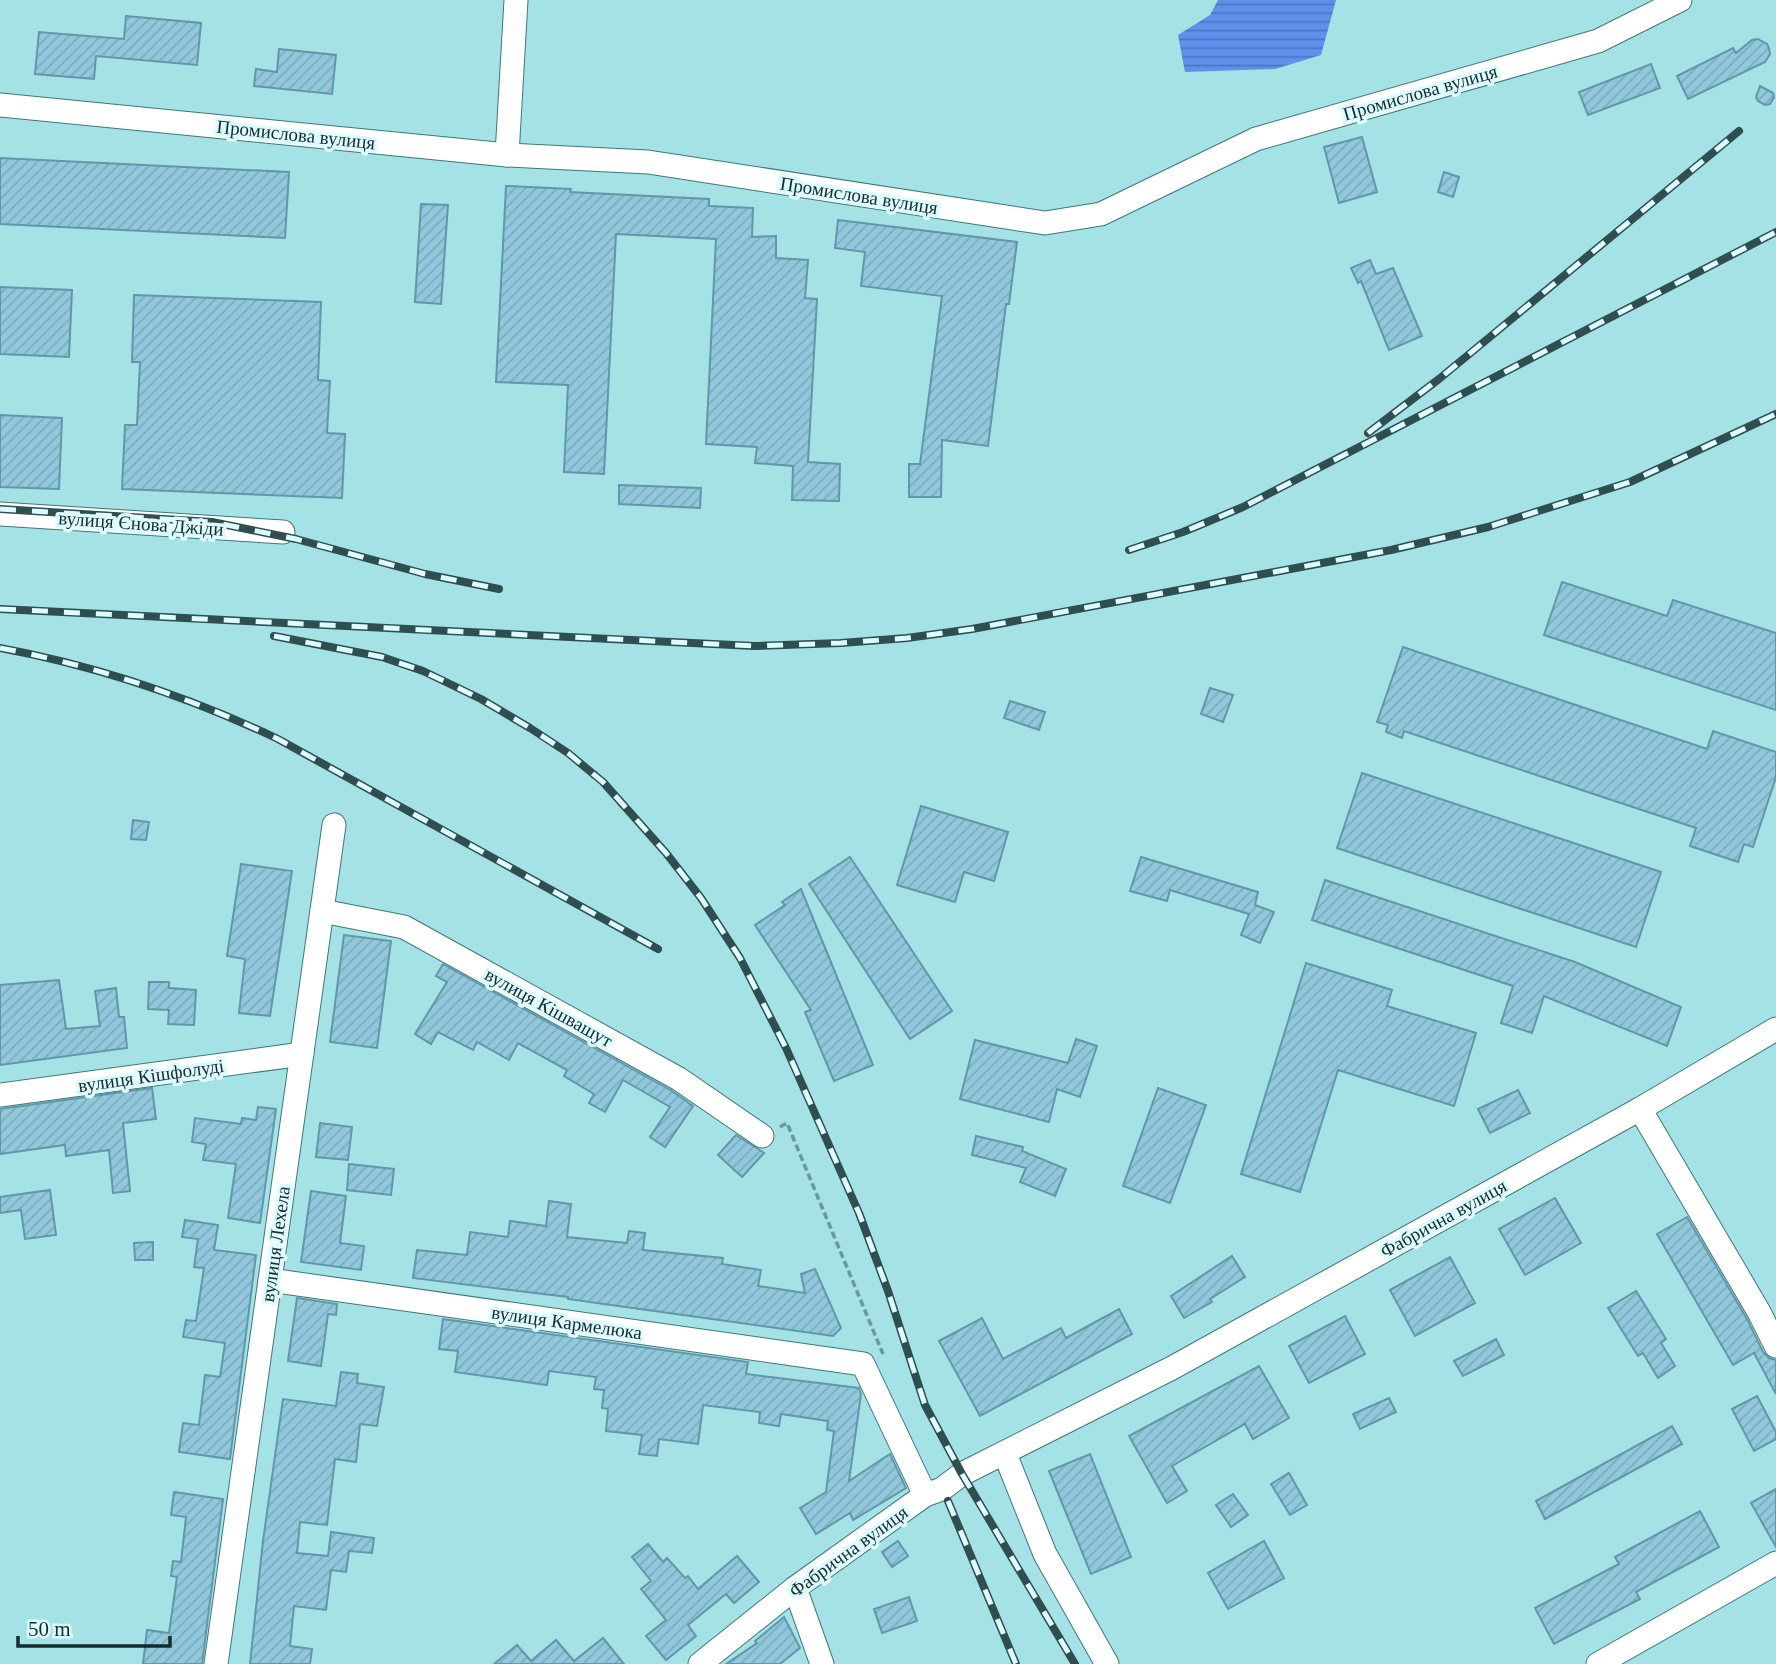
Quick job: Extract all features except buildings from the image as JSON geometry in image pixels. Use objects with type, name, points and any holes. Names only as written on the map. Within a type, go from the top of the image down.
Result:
[{"type":"street","points":[[507,155],[516,0]]},
{"type":"street","name":"Промислова вулиця","points":[[0,104],[507,155],[648,162],[1045,223],[1101,214],[1256,139],[1598,41],[1680,0]]},
{"type":"street","name":"вулиця Єнова Джіди","points":[[0,514],[283,532]]},
{"type":"street","name":"вулиця Лехела","points":[[216,1664],[334,825]]},
{"type":"street","name":"вулиця Кішвашут","points":[[322,911],[404,927],[679,1079],[762,1136]]},
{"type":"street","name":"Фабрична вулиця","points":[[700,1664],[795,1588],[925,1495],[942,1489],[962,1474],[1172,1368],[1640,1109],[1776,1030]]},
{"type":"street","name":"вулиця Кішфолуді","points":[[0,1095],[302,1054]]},
{"type":"street","points":[[1640,1109],[1759,1312],[1776,1346]]},
{"type":"street","name":"вулиця Кармелюка","points":[[270,1280],[863,1364]]},
{"type":"street","points":[[863,1364],[925,1495]]},
{"type":"street","points":[[1005,1454],[1045,1553],[1107,1664]]},
{"type":"street","points":[[1598,1664],[1776,1563]]},
{"type":"street","points":[[795,1588],[822,1664]]},
{"type":"path","points":[[762,1136],[787,1123],[888,1366],[863,1364]]},
{"type":"water","points":[[1218,0],[1336,0],[1321,55],[1275,69],[1185,72],[1178,35],[1210,15]]},
{"type":"railway","points":[[1368,433],[1439,379],[1739,131]]},
{"type":"railway","points":[[1129,550],[1183,532],[1243,507],[1776,232]]},
{"type":"railway","points":[[0,609],[754,646],[907,638],[972,629],[1391,550],[1488,527],[1630,482],[1776,414]]},
{"type":"railway","points":[[0,509],[212,522],[296,539],[425,574],[499,589]]},
{"type":"railway","points":[[274,636],[382,657],[423,671],[481,699],[568,753],[603,782],[666,853],[701,898],[740,958],[786,1048],[859,1213],[925,1405],[962,1474],[1075,1664]]},
{"type":"railway","points":[[0,648],[72,664],[142,684],[278,739],[658,949]]},
{"type":"railway","points":[[948,1501],[1016,1664]]}]
